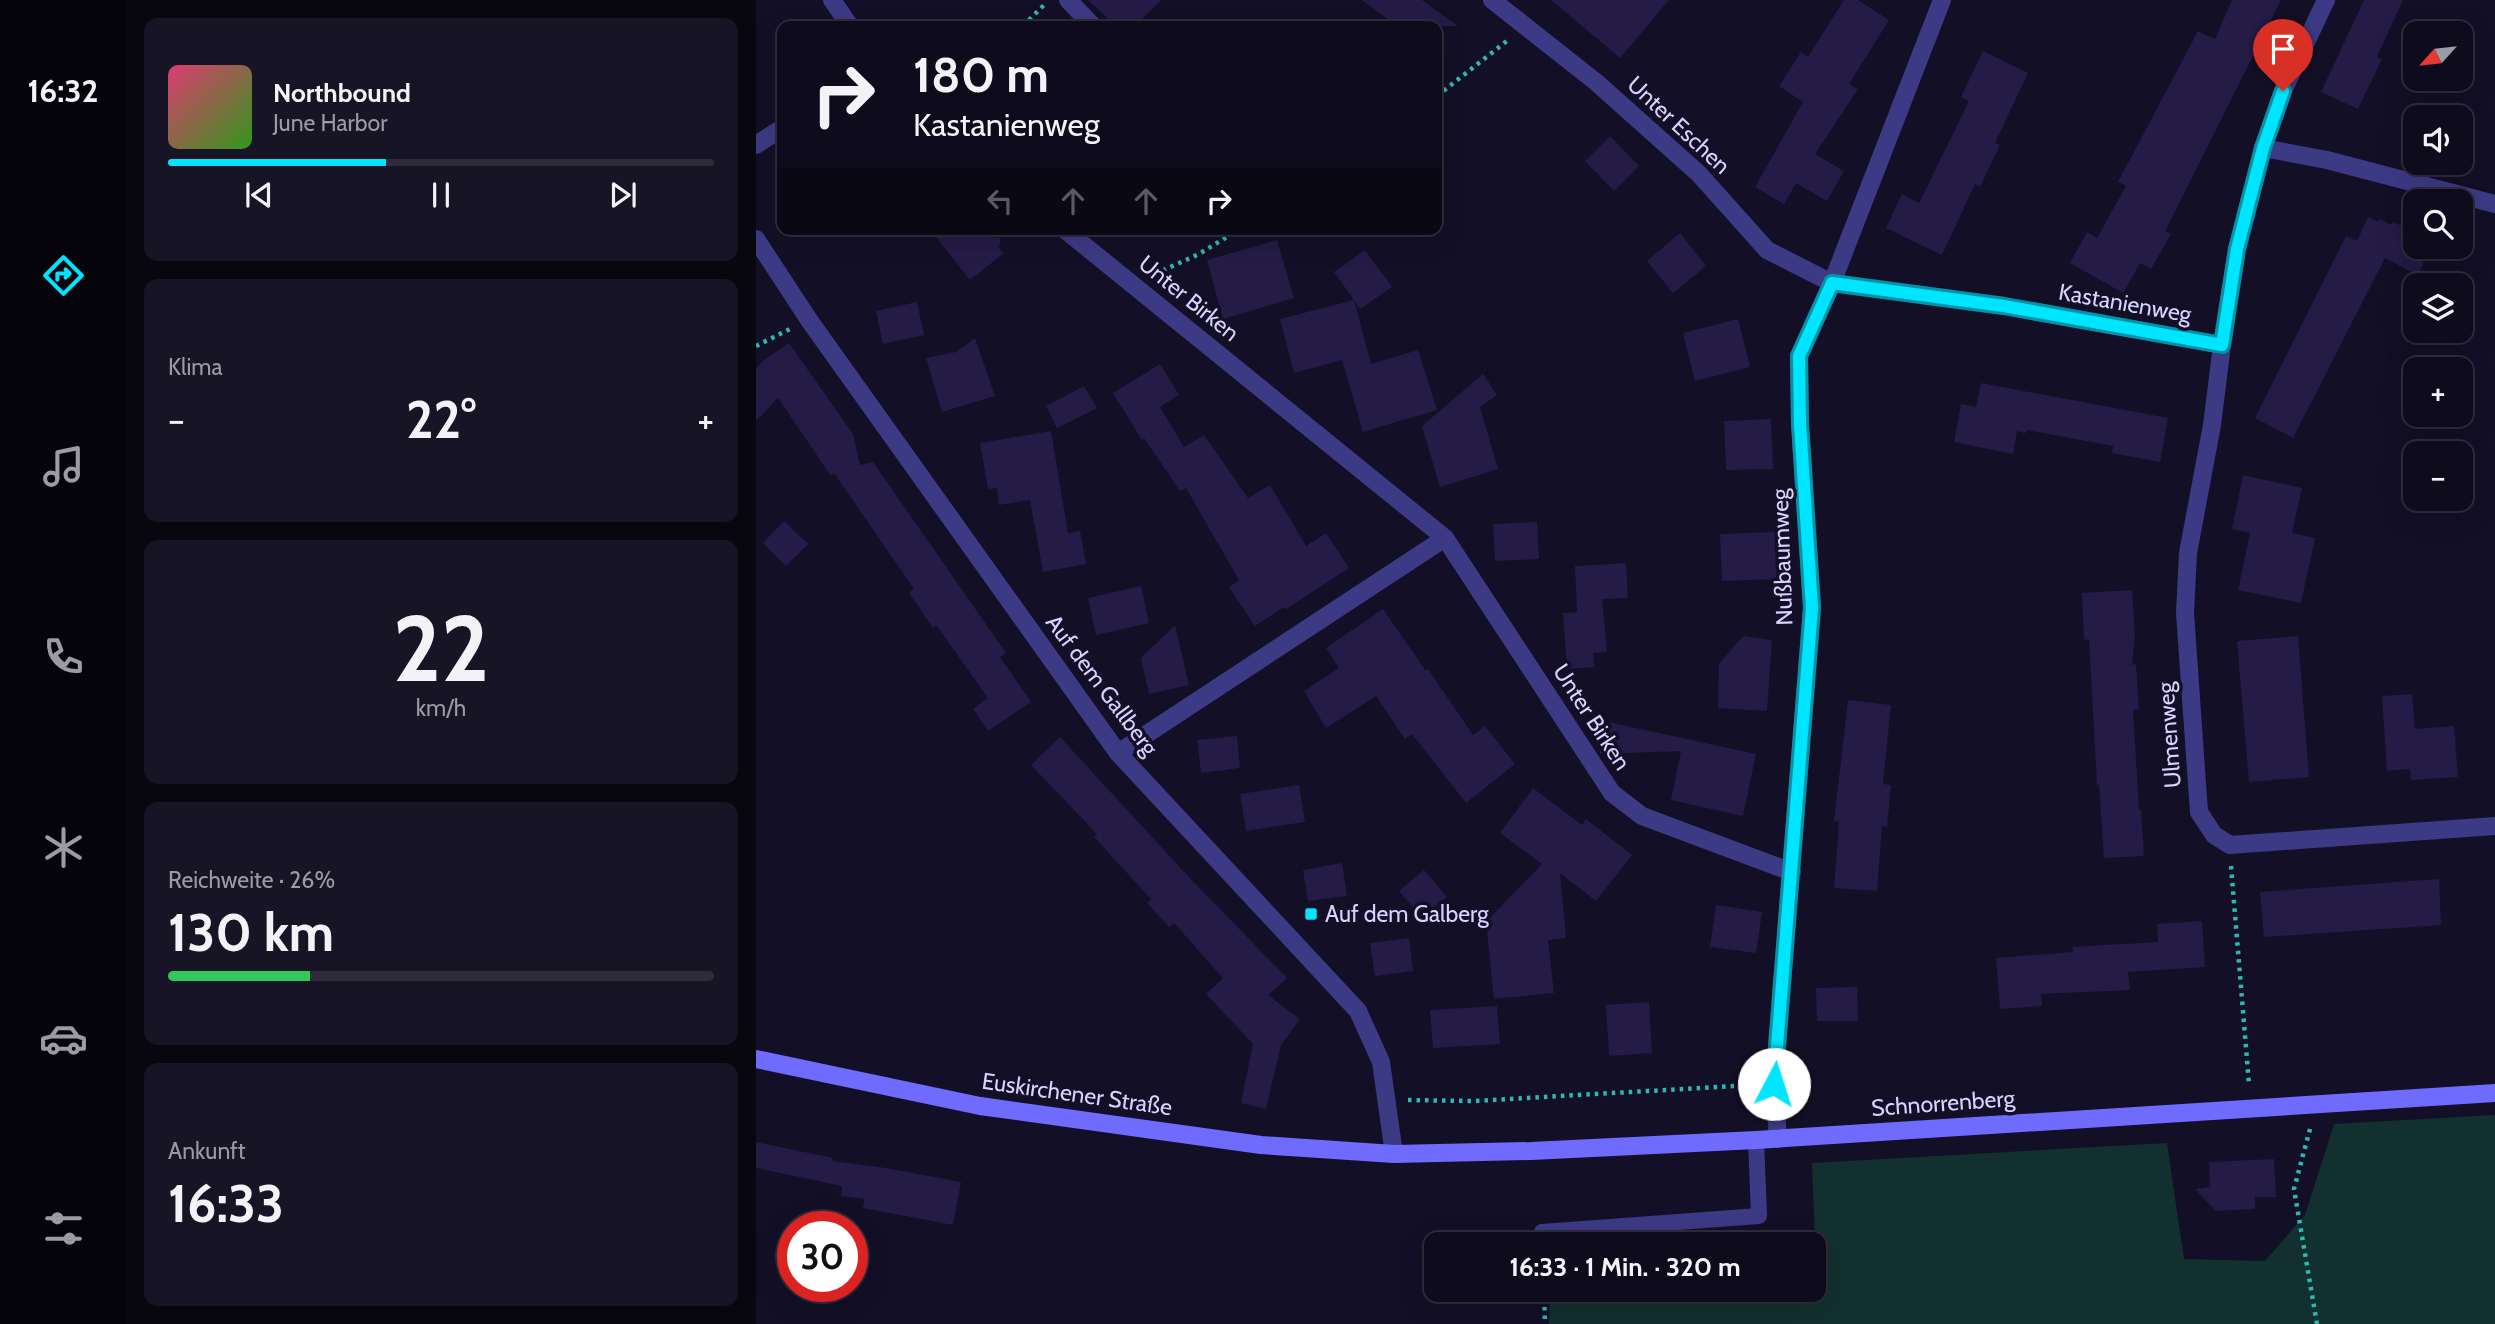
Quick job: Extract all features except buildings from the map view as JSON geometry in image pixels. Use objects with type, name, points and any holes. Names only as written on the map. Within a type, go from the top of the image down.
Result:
[{"type":"main road","name":"Euskirchener Straße","points":[[756,1059],[980,1106],[1261,1145],[1394,1154]]},
{"type":"main road","name":"Schnorrenberg","points":[[1394,1154],[1531,1151],[1778,1139],[2495,1093]]},
{"type":"street","points":[[832,0],[846,21]]},
{"type":"street","points":[[1068,0],[1088,21]]},
{"type":"street","name":"Unter Eschen","points":[[1492,0],[1596,82],[1699,174],[1767,250],[1832,283]]},
{"type":"street","name":"Nußbaumweg","points":[[1778,1139],[1774,1084],[1812,608],[1800,424],[1799,356],[1832,283],[1942,0]]},
{"type":"street","points":[[2222,345],[2237,249],[2263,148],[2283,91],[2326,0]]},
{"type":"street","points":[[756,145],[777,131]]},
{"type":"street","points":[[2263,148],[2327,160],[2495,204]]},
{"type":"street","name":"Unter Birken","points":[[1071,235],[1446,538],[1612,793],[1642,816],[1792,872]]},
{"type":"street","name":"Auf dem Gallberg","points":[[756,239],[809,320],[1118,753],[1358,1011],[1381,1062],[1394,1154]]},
{"type":"street","name":"Kastanienweg","points":[[1832,283],[2004,306],[2222,345]]},
{"type":"street","name":"Ulmenweg","points":[[2222,345],[2212,425],[2188,553],[2185,613],[2199,812],[2214,835],[2230,845]]},
{"type":"street","points":[[1118,753],[1446,538]]},
{"type":"street","points":[[2230,845],[2495,826]]},
{"type":"lane","points":[[1542,1232],[1759,1216],[1756,1140]]},
{"type":"path","points":[[1028,21],[1048,0]]},
{"type":"path","points":[[1442,92],[1526,26]]},
{"type":"path","points":[[1132,284],[1199,254],[1230,235]]},
{"type":"path","points":[[756,346],[809,320]]},
{"type":"path","points":[[2230,845],[2251,1108]]},
{"type":"path","points":[[1386,1099],[1474,1101],[1774,1084]]},
{"type":"path","points":[[2316,1324],[2294,1189],[2317,1104]]},
{"type":"path","points":[[1544,1302],[1545,1324]]},
{"type":"green space","points":[[2495,1115],[2495,1324],[1549,1324],[1550,1302],[1826,1302],[1826,1232],[1815,1232],[1812,1163],[2167,1143],[2184,1259],[2265,1261],[2305,1215],[2334,1124]]},
{"type":"place","name":"Auf dem Galberg","points":[[1311,914]]},
{"type":"route","points":[[1774,1084],[1812,608],[1800,424],[1799,356],[1832,283],[2004,306],[2222,345],[2237,249],[2263,148],[2283,91]]}]
